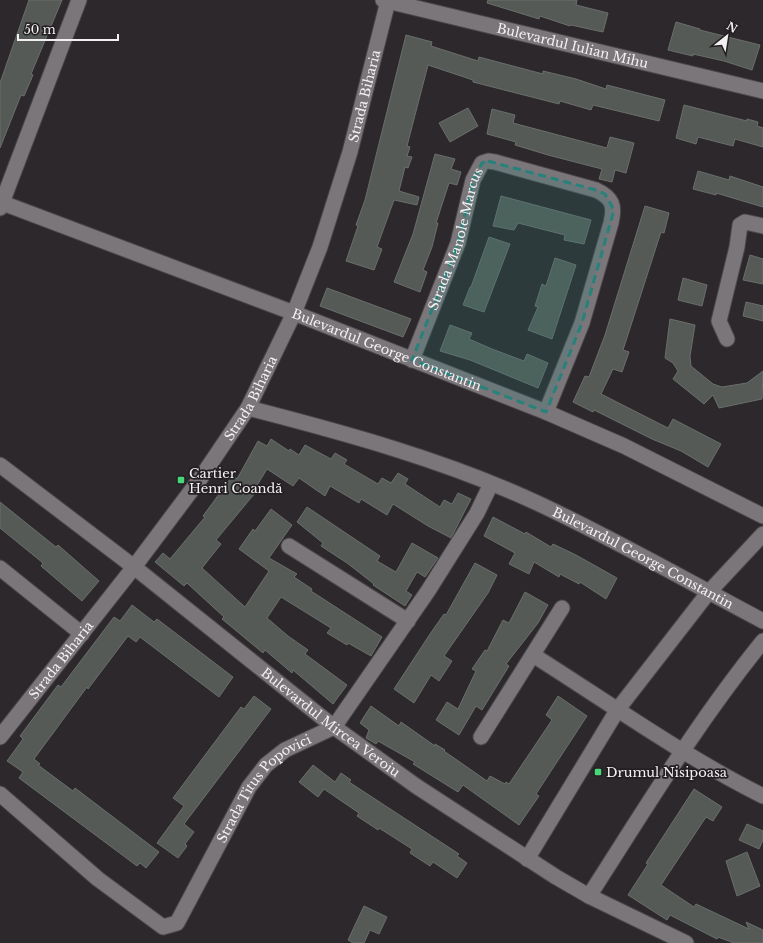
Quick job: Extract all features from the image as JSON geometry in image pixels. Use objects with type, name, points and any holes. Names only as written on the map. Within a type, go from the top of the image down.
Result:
[{"type":"street","points":[[1,204],[79,0]]},
{"type":"street","name":"Bulevardul Iulian Mihu","points":[[385,1],[763,91]]},
{"type":"street","name":"Strada Biharia","points":[[0,737],[134,567],[200,478],[248,408],[294,313],[320,246],[350,152],[385,1]]},
{"type":"street","name":"Strada Manole Marcus","points":[[412,360],[458,243],[473,180],[482,163],[488,161],[495,162],[596,190],[605,194],[611,202],[614,210],[611,224],[582,323],[546,412]]},
{"type":"street","name":"Bulevardul George Constantin","points":[[1,204],[294,313],[546,412],[624,446],[763,516]]},
{"type":"street","points":[[727,339],[719,322],[737,247],[740,225],[745,222],[763,226]]},
{"type":"street","name":"Bulevardul George Constantin","points":[[248,408],[383,445],[534,501],[580,523],[763,621]]},
{"type":"street","name":"Bulevardul Mircea Veroiu","points":[[0,465],[134,567],[334,727],[416,786],[526,859],[589,896],[686,943]]},
{"type":"street","points":[[334,727],[408,621],[477,513],[491,484]]},
{"type":"street","points":[[526,859],[618,709],[708,592],[763,534]]},
{"type":"street","points":[[288,546],[408,621]]},
{"type":"street","points":[[0,568],[82,634]]},
{"type":"street","points":[[480,736],[562,608]]},
{"type":"street","points":[[589,896],[682,751],[725,690],[763,641]]},
{"type":"street","points":[[533,655],[682,751],[735,782],[763,796]]},
{"type":"street","name":"Strada Titus Popovici","points":[[0,794],[98,879],[163,926],[177,923],[249,787],[266,764],[284,750],[334,727]]},
{"type":"highlighted area","points":[[488,161],[596,190],[605,194],[614,210],[582,323],[546,412],[412,360],[458,243],[473,180],[482,163]]},
{"type":"building","points":[[29,0],[62,0],[31,74],[33,75],[24,96],[21,95],[0,148],[0,83]]},
{"type":"building","points":[[488,0],[577,0],[576,5],[608,13],[603,32],[570,26],[540,16],[539,19],[487,3]]},
{"type":"building","points":[[676,22],[700,30],[760,45],[752,70],[724,61],[668,50]]},
{"type":"building","points":[[406,35],[432,42],[431,46],[478,61],[479,57],[543,74],[543,71],[576,79],[606,89],[607,85],[665,100],[659,121],[593,105],[591,110],[560,101],[559,104],[473,82],[473,80],[428,65],[407,146],[410,147],[407,156],[412,157],[408,168],[405,167],[399,191],[419,197],[417,205],[394,200],[377,247],[382,249],[374,270],[346,261],[365,200]]},
{"type":"building","points":[[684,105],[747,121],[747,119],[758,122],[757,126],[763,128],[763,147],[735,139],[733,146],[698,137],[696,144],[676,138]]},
{"type":"building","points":[[468,108],[478,126],[450,142],[439,123]]},
{"type":"building","points":[[492,109],[515,115],[513,123],[607,148],[610,137],[634,143],[626,173],[615,170],[612,182],[599,179],[602,169],[515,145],[516,142],[487,134]]},
{"type":"building","points":[[435,154],[455,159],[451,169],[461,172],[457,185],[449,183],[436,223],[438,223],[432,247],[423,270],[427,272],[420,292],[394,282],[413,234]]},
{"type":"building","points":[[698,171],[729,180],[730,176],[763,187],[763,207],[716,193],[716,195],[693,189]]},
{"type":"building","points":[[501,196],[591,220],[584,244],[564,240],[565,235],[518,223],[514,230],[493,226]]},
{"type":"building","points":[[645,206],[669,213],[664,233],[661,232],[623,350],[629,352],[622,372],[613,369],[601,394],[668,428],[673,419],[721,444],[708,467],[681,451],[652,439],[594,410],[593,412],[573,402],[585,376],[589,377],[605,335]]},
{"type":"building","points":[[489,237],[510,244],[484,312],[463,305]]},
{"type":"building","points":[[750,255],[763,259],[763,284],[743,280]]},
{"type":"building","points":[[555,258],[576,265],[552,339],[528,330],[538,307],[535,306],[542,284],[546,286]]},
{"type":"building","points":[[683,278],[707,285],[702,306],[678,300]]},
{"type":"building","points":[[327,288],[411,319],[403,337],[320,306]]},
{"type":"building","points":[[746,302],[763,306],[763,321],[743,316]]},
{"type":"building","points":[[670,319],[695,325],[690,356],[691,366],[713,384],[722,387],[747,383],[763,371],[762,399],[719,408],[713,395],[704,404],[673,379],[678,371],[673,363],[665,358]]},
{"type":"building","points":[[450,325],[472,333],[469,339],[492,349],[524,361],[527,354],[548,363],[538,388],[470,360],[440,351]]},
{"type":"building","points":[[271,439],[289,451],[290,449],[299,455],[305,445],[331,459],[335,453],[347,460],[344,464],[378,484],[382,478],[391,483],[398,473],[408,479],[405,484],[440,507],[444,500],[452,504],[458,493],[471,499],[451,538],[428,526],[393,504],[387,515],[361,499],[359,503],[330,486],[325,496],[299,478],[293,486],[267,469],[253,492],[255,493],[216,540],[221,544],[202,568],[245,607],[269,571],[239,549],[253,529],[255,531],[271,509],[292,525],[269,558],[297,574],[294,577],[312,589],[311,591],[382,637],[371,656],[348,643],[347,645],[327,633],[331,628],[281,597],[267,618],[288,636],[308,650],[305,654],[347,685],[333,704],[293,670],[292,673],[265,650],[263,653],[222,619],[224,617],[187,583],[184,586],[155,562],[163,553],[170,559],[205,517],[203,516],[233,475],[237,479],[258,441],[267,446]]},
{"type":"building","points":[[0,502],[56,547],[58,545],[99,581],[82,601],[41,566],[43,563],[0,528]]},
{"type":"building","points":[[307,507],[380,556],[377,561],[396,572],[412,543],[438,558],[425,577],[417,572],[406,591],[412,595],[405,606],[373,585],[374,584],[347,563],[321,546],[323,543],[297,522]]},
{"type":"building","points":[[493,517],[525,534],[526,532],[551,547],[553,544],[576,555],[617,578],[606,599],[580,582],[579,584],[560,574],[559,577],[534,562],[529,574],[509,564],[515,553],[484,536]]},
{"type":"building","points":[[475,563],[497,575],[488,593],[444,656],[452,661],[439,681],[431,675],[414,703],[394,689],[444,614],[446,615]]},
{"type":"building","points":[[525,592],[548,605],[538,623],[506,664],[509,666],[482,710],[476,706],[459,735],[436,720],[447,702],[458,709],[476,671],[472,669],[485,650],[487,651],[503,620],[509,623]]},
{"type":"building","points":[[132,605],[154,622],[157,619],[233,677],[219,697],[140,637],[136,642],[128,636],[88,689],[87,687],[34,759],[40,764],[38,765],[73,791],[75,788],[159,852],[146,868],[140,863],[137,866],[19,778],[23,772],[7,761],[23,739],[20,736],[58,685],[61,687],[114,617],[120,621]]},
{"type":"building","points":[[254,696],[271,709],[184,824],[194,832],[185,844],[187,846],[178,858],[157,843],[184,806],[173,798],[241,707],[244,709]]},
{"type":"building","points":[[558,696],[587,716],[536,794],[539,796],[519,825],[463,785],[458,792],[413,764],[415,762],[378,741],[376,744],[366,738],[369,730],[360,723],[371,706],[399,726],[401,722],[435,746],[435,744],[445,750],[444,751],[487,781],[490,776],[505,784],[506,782],[509,784],[552,720],[546,715]]},
{"type":"building","points":[[313,765],[335,782],[341,773],[351,780],[349,782],[459,854],[457,856],[467,863],[457,878],[433,862],[430,866],[410,853],[412,849],[379,828],[378,830],[357,816],[359,813],[324,789],[318,797],[299,782]]},
{"type":"building","points":[[694,789],[722,807],[713,821],[706,817],[661,885],[694,907],[696,904],[749,929],[746,922],[763,930],[763,943],[734,943],[718,937],[717,939],[670,915],[667,920],[628,895],[648,864],[646,863]]},
{"type":"building","points":[[747,824],[763,831],[763,840],[759,849],[739,840]]},
{"type":"building","points":[[747,852],[760,886],[737,896],[726,861]]},
{"type":"building","points":[[364,906],[387,917],[379,934],[370,930],[364,943],[353,943],[348,940]]},
{"type":"place","name":"Cartier Henri Coandă","points":[[181,480]]},
{"type":"place","name":"Drumul Nisipoasa","points":[[598,772]]}]
